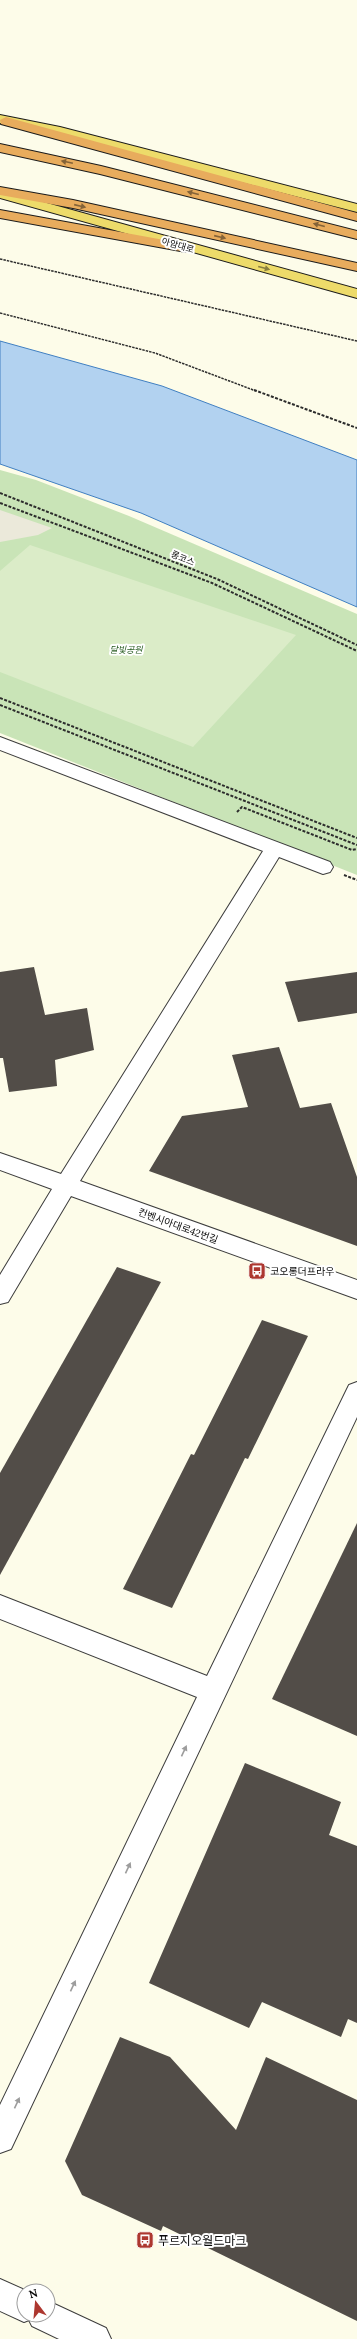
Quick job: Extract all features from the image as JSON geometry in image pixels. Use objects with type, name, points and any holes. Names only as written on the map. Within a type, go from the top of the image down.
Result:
[{"type":"highway","points":[[2,118],[357,217]]},
{"type":"highway","points":[[0,148],[101,170],[357,235]]},
{"type":"highway","points":[[0,193],[73,204],[357,267]]},
{"type":"highway","points":[[183,205],[357,249]]},
{"type":"highway","points":[[0,214],[186,248]]},
{"type":"main road","points":[[2,118],[60,131],[357,208]]},
{"type":"main road","name":"아암대로","points":[[0,193],[186,248],[357,294]]},
{"type":"street","points":[[0,743],[323,867]]},
{"type":"street","points":[[0,1296],[66,1185],[274,848]]},
{"type":"street","name":"컨벤시아대로42번길","points":[[0,1161],[357,1290]]},
{"type":"street","points":[[0,2138],[357,1392]]},
{"type":"street","points":[[0,1607],[213,1691]]},
{"type":"street","points":[[0,2295],[16,2302]]},
{"type":"street","points":[[56,2321],[95,2339]]},
{"type":"path","points":[[0,259],[357,341]]},
{"type":"path","points":[[0,313],[155,353],[357,428]]},
{"type":"path","name":"롱코스","points":[[0,493],[217,579],[357,645]]},
{"type":"path","points":[[0,503],[212,583],[357,651]]},
{"type":"path","points":[[0,698],[357,838]]},
{"type":"path","points":[[0,704],[357,845]]},
{"type":"green space","name":"달빛공원","points":[[0,470],[36,480],[129,516],[357,614],[357,875],[0,733]]},
{"type":"green space","points":[[30,545],[296,635],[193,747],[0,672],[0,571]]},
{"type":"shaded area","points":[[0,510],[52,528],[38,535],[0,542]]},
{"type":"water","points":[[0,341],[162,386],[357,460],[357,607],[141,513],[0,464]]},
{"type":"building","points":[[34,967],[45,1015],[87,1008],[94,1050],[55,1060],[57,1086],[9,1092],[3,1058],[0,1058],[0,972]]},
{"type":"building","points":[[357,972],[357,1013],[298,1022],[285,982]]},
{"type":"building","points":[[279,1047],[300,1108],[331,1103],[357,1177],[357,1246],[149,1171],[182,1116],[248,1107],[232,1055]]},
{"type":"building","points":[[117,1267],[161,1282],[0,1575],[0,1473]]},
{"type":"building","points":[[262,1320],[308,1336],[248,1459],[245,1458],[172,1608],[123,1589],[191,1454],[194,1455]]},
{"type":"building","points":[[357,1523],[357,1736],[272,1699]]},
{"type":"building","points":[[245,1763],[341,1802],[329,1835],[357,1846],[357,2023],[348,2019],[341,2037],[262,2002],[249,2028],[149,1983]]},
{"type":"building","points":[[120,2037],[170,2057],[236,2130],[266,2057],[357,2100],[357,2321],[163,2226],[161,2231],[82,2195],[65,2161]]},
{"type":"place","name":"코오롱더프라우","points":[[257,1271]]},
{"type":"place","name":"푸르지오월드마크","points":[[145,2240]]}]
